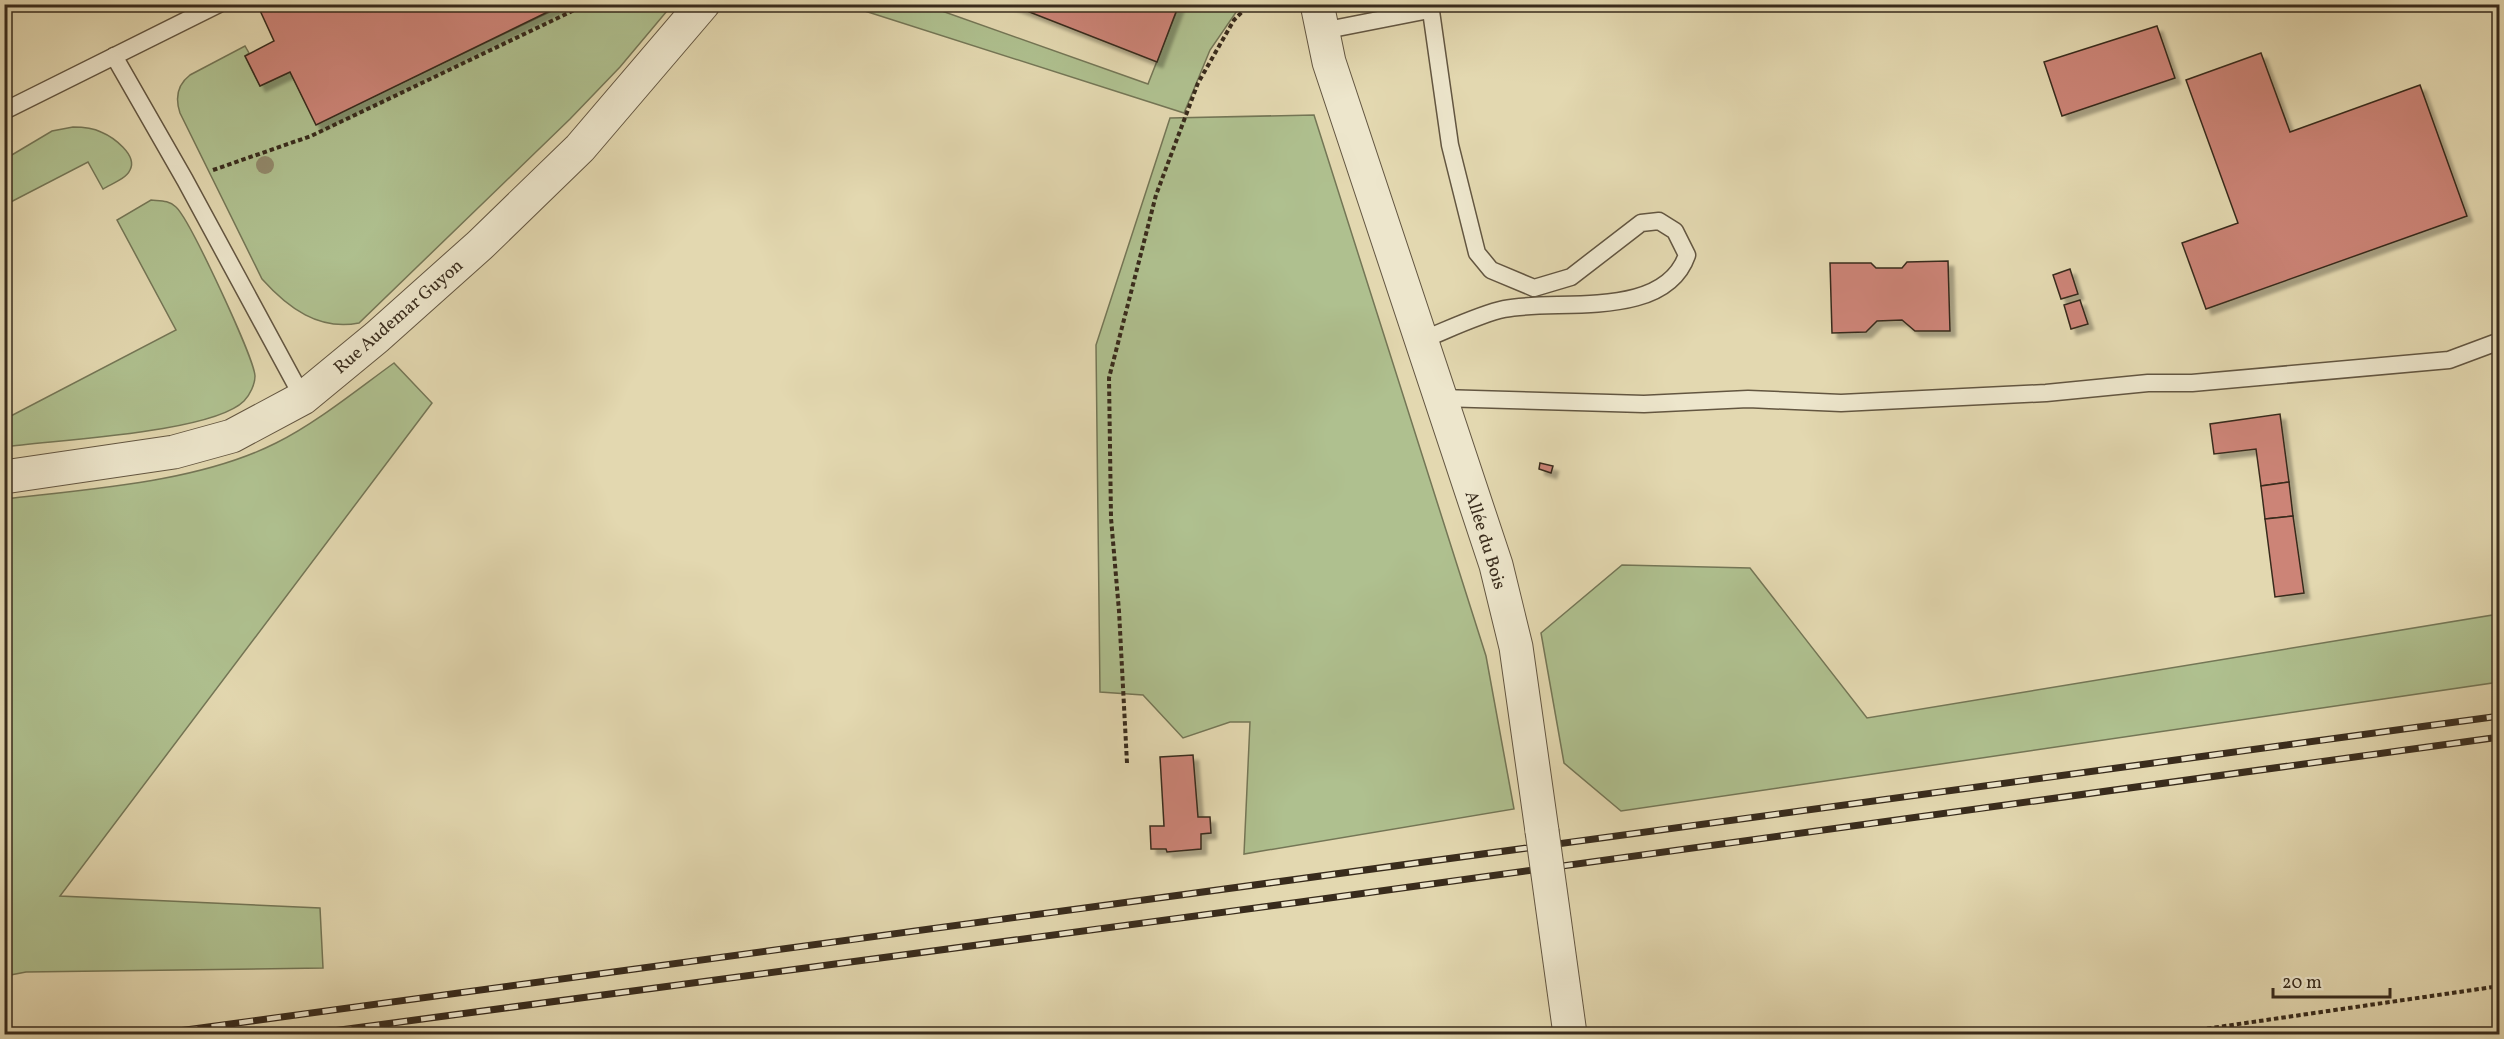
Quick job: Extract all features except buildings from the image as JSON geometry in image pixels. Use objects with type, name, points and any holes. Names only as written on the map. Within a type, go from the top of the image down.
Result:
[{"type":"street","name":"Rue Audemar Guyon","points":[[4,477],[174,453],[232,436],[303,398],[377,337],[480,245],[580,148],[703,4]]},
{"type":"street","name":"Allée du Bois","points":[[1319,18],[1329,62],[1497,565],[1516,647],[1570,1035]]},
{"type":"lane","points":[[4,111],[219,4]]},
{"type":"lane","points":[[1319,18],[1429,7],[1450,145],[1477,253],[1491,270],[1534,288],[1552,283],[1571,277],[1641,223],[1659,221],[1675,231],[1687,255],[1682,270],[1649,295],[1592,305],[1504,309],[1422,340]]},
{"type":"lane","points":[[114,56],[185,180],[303,398]]},
{"type":"lane","points":[[1440,398],[1644,404],[1748,399],[1841,404],[2046,393],[2148,383],[2192,383],[2449,360],[2499,341]]},
{"type":"path","points":[[185,180],[311,136],[587,4]]},
{"type":"path","points":[[1127,763],[1119,611],[1111,518],[1109,378],[1156,195],[1198,83],[1234,20],[1250,4]]},
{"type":"path","points":[[2170,1035],[2499,986]]},
{"type":"green space","points":[[564,5],[672,5],[620,67],[570,119],[359,323],[344,325],[318,320],[294,308],[272,290],[262,279],[180,113],[178,92],[182,83],[190,75],[245,46],[249,53],[245,56],[260,86],[290,72],[316,124]]},
{"type":"green space","points":[[846,5],[925,5],[1148,84],[1179,5],[1241,5],[1210,50],[1184,113]]},
{"type":"green space","points":[[1314,115],[1486,656],[1514,809],[1244,854],[1250,722],[1230,722],[1183,738],[1143,695],[1100,692],[1096,345],[1170,118]]},
{"type":"green space","points":[[73,127],[98,131],[118,142],[131,158],[132,164],[128,173],[122,179],[103,189],[88,162],[5,205],[5,159],[52,131]]},
{"type":"green space","points":[[151,200],[167,202],[176,207],[207,261],[252,364],[255,376],[250,393],[244,401],[227,412],[200,421],[131,433],[5,447],[5,419],[176,330],[117,220]]},
{"type":"green space","points":[[394,363],[432,403],[60,896],[320,908],[323,968],[26,972],[5,976],[5,499],[144,482],[213,467],[246,456],[306,426]]},
{"type":"green space","points":[[1622,565],[1750,568],[1867,718],[2499,614],[2499,682],[1621,811],[1564,763],[1541,633]]},
{"type":"railway","points":[[156,1034],[2500,716]]},
{"type":"railway","points":[[310,1034],[1293,903],[2500,737]]}]
